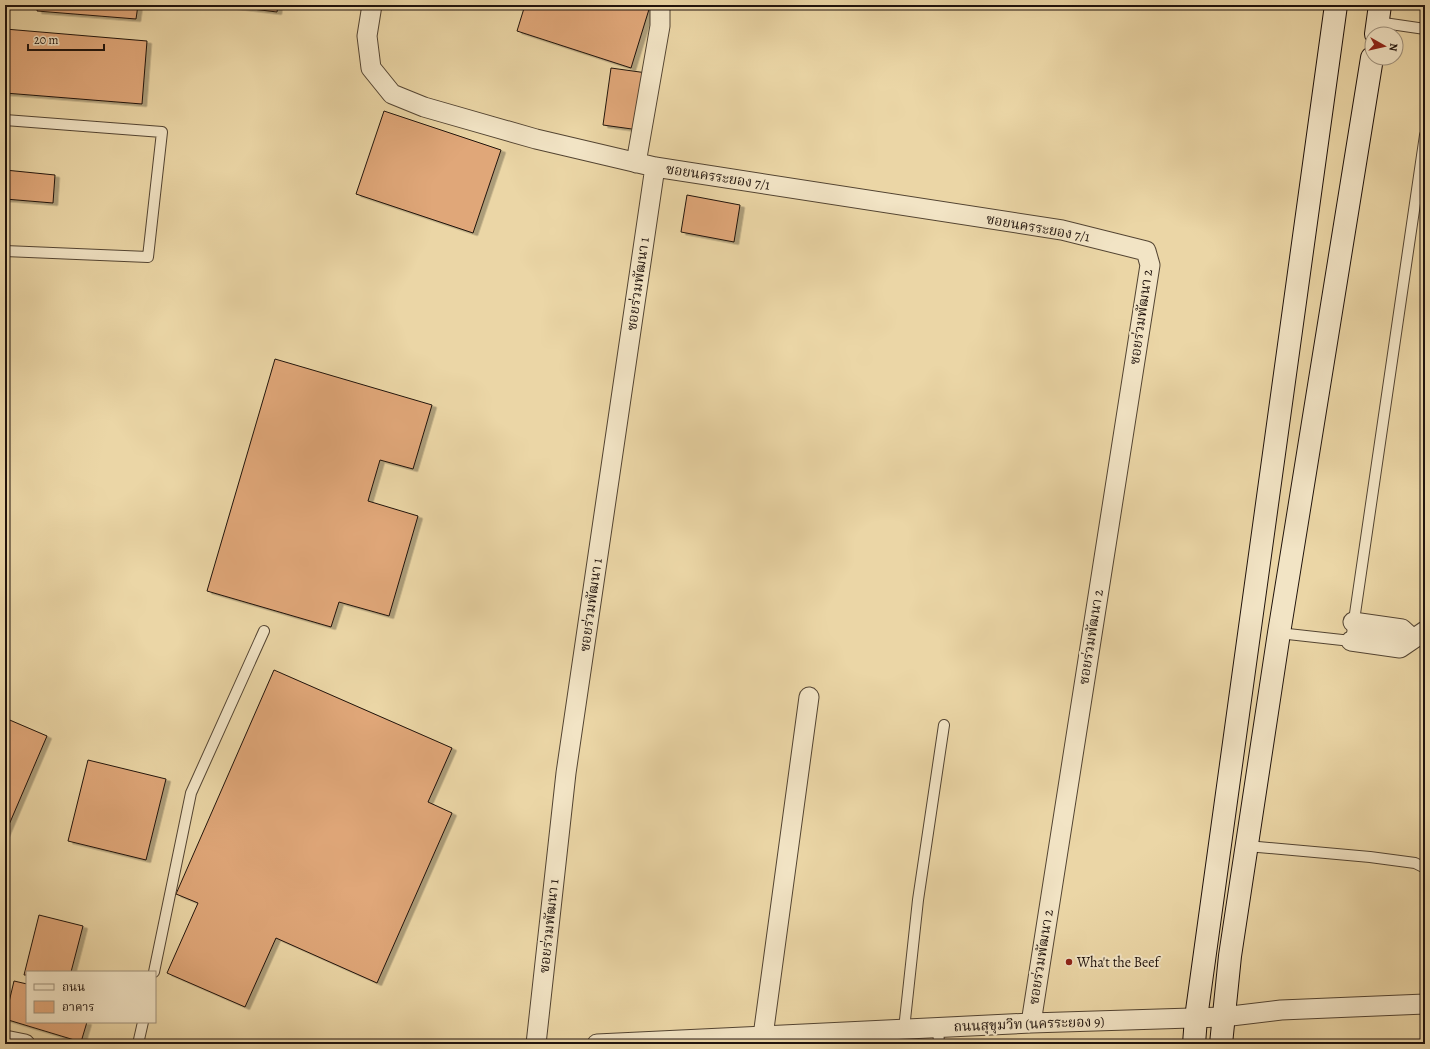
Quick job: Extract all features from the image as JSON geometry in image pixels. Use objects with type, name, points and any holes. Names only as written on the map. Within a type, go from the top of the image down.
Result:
[{"type":"street","name":"ซอยนครระยอง 7/1","points":[[372,5],[367,36],[371,68],[392,94],[424,107],[536,139],[655,167],[1062,230],[1146,251]]},
{"type":"street","points":[[636,163],[660,26],[660,5]]},
{"type":"street","points":[[1194,1044],[1196,1018],[1336,5]]},
{"type":"street","points":[[1221,1044],[1223,1017],[1247,846],[1279,633],[1371,66]]},
{"type":"street","name":"ซอยร่วมพัฒนา 1","points":[[536,1044],[566,773],[655,167]]},
{"type":"street","name":"ซอยร่วมพัฒนา 2","points":[[1031,1023],[1150,265],[1146,251]]},
{"type":"street","points":[[1353,622],[1402,629],[1419,635]]},
{"type":"street","points":[[1351,641],[1400,648],[1419,635]]},
{"type":"street","points":[[763,1036],[809,697]]},
{"type":"street","name":"ถนนสุขุมวิท (นครระยอง 9)","points":[[597,1044],[734,1041],[763,1036],[808,1039],[904,1029],[939,1036],[1031,1023],[1223,1017],[1281,1010],[1425,1004]]},
{"type":"street","points":[[5,1040],[25,1044]]},
{"type":"lane","points":[[1378,20],[1425,29]]},
{"type":"lane","points":[[5,120],[162,132],[148,257],[5,251]]},
{"type":"lane","points":[[1279,633],[1351,641],[1425,134]]},
{"type":"lane","points":[[154,971],[190,792],[264,631]]},
{"type":"lane","points":[[904,1029],[918,900],[944,725]]},
{"type":"lane","points":[[1247,846],[1370,857],[1415,863],[1425,868]]},
{"type":"lane","points":[[138,1044],[143,1023]]},
{"type":"building","points":[[38,5],[138,5],[136,19],[37,11]]},
{"type":"building","points":[[220,5],[278,5],[277,12]]},
{"type":"building","points":[[525,5],[650,6],[631,68],[517,31]]},
{"type":"building","points":[[5,29],[147,41],[142,104],[5,93]]},
{"type":"building","points":[[611,68],[647,73],[639,130],[603,125]]},
{"type":"building","points":[[384,111],[501,150],[473,233],[356,194]]},
{"type":"building","points":[[5,170],[55,175],[53,203],[5,199]]},
{"type":"building","points":[[687,195],[740,205],[734,242],[681,232]]},
{"type":"building","points":[[275,359],[432,405],[413,469],[380,460],[368,501],[418,516],[389,616],[339,602],[331,627],[207,591]]},
{"type":"building","points":[[274,670],[452,748],[428,802],[452,813],[377,983],[276,938],[245,1007],[167,973],[198,903],[176,894]]},
{"type":"building","points":[[5,718],[47,736],[5,834]]},
{"type":"building","points":[[88,760],[166,779],[146,860],[68,841]]},
{"type":"building","points":[[39,915],[83,926],[71,971],[26,971],[26,975],[24,975]]},
{"type":"building","points":[[14,981],[26,984],[26,1023],[87,1023],[81,1042],[5,1019]]},
{"type":"place","name":"Wha't the Beef","points":[[1069,962]]}]
